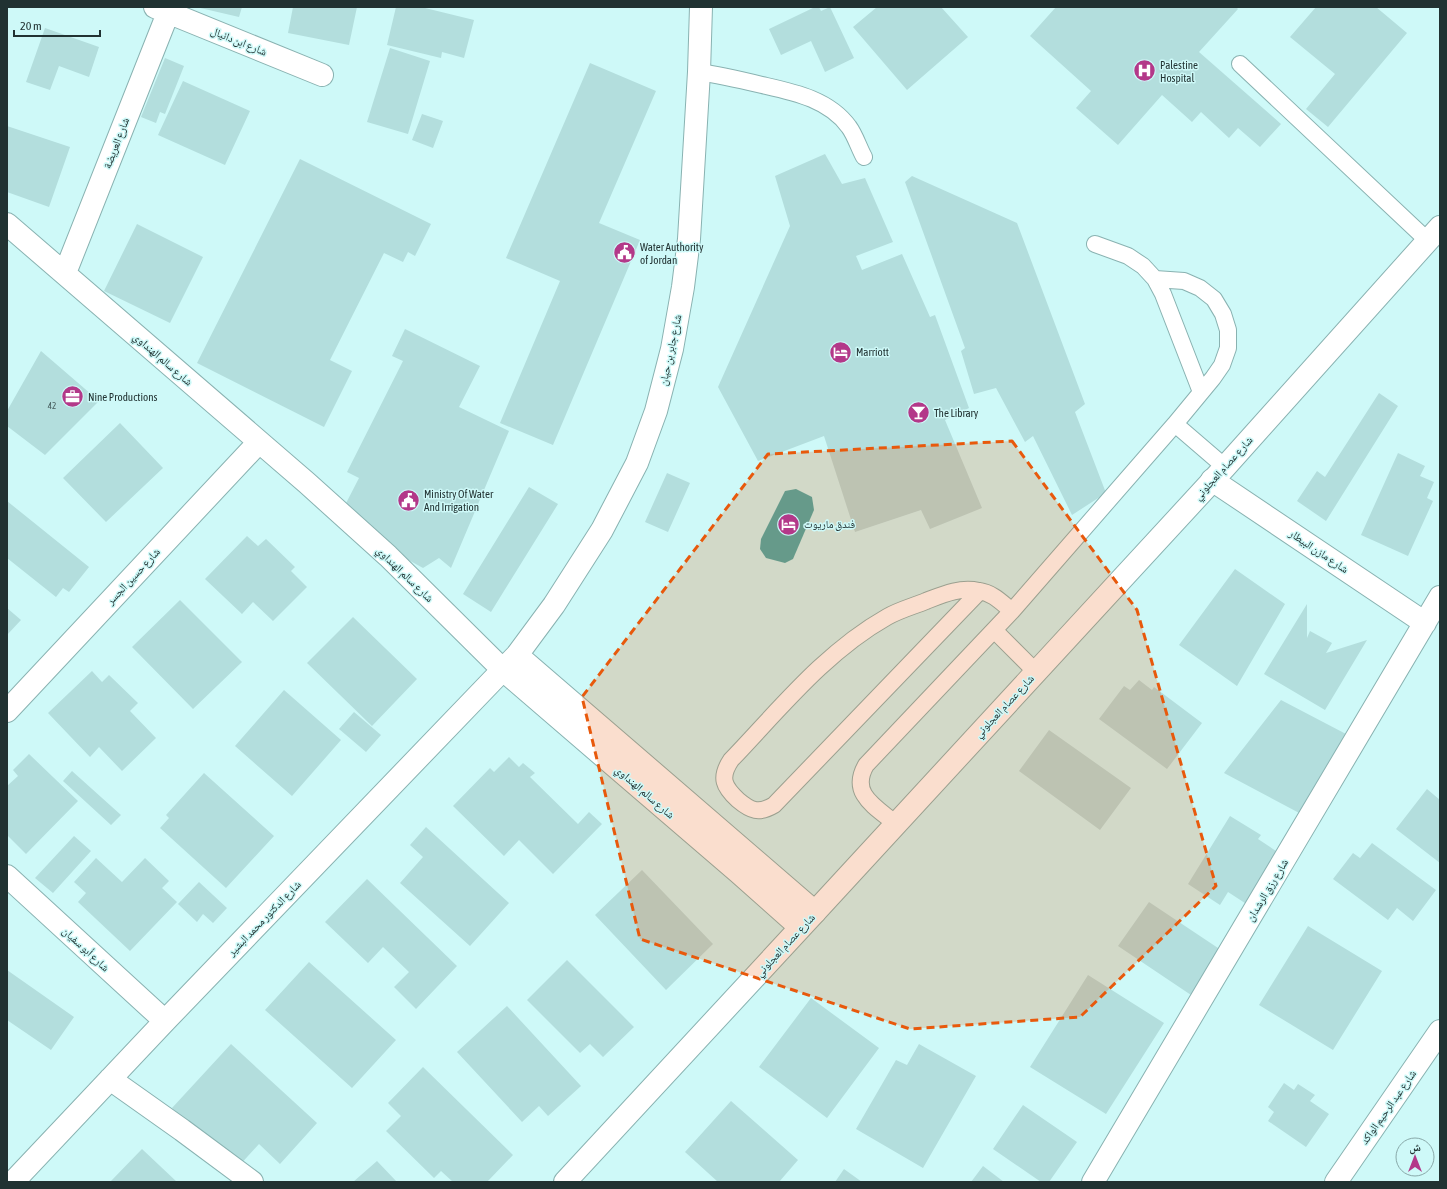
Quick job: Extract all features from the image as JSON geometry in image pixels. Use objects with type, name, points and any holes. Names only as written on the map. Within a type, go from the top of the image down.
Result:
[{"type":"street","name":"شارع جابر بن حيان","points":[[510,663],[554,605],[602,530],[637,463],[656,410],[672,349],[690,239],[701,7]]},
{"type":"street","name":"شارع ابن دانيال","points":[[162,10],[322,74]]},
{"type":"street","name":"شارع العريضة","points":[[65,274],[162,10]]},
{"type":"street","name":"شارع سالم الهنداوي","points":[[7,224],[307,483],[510,663],[800,927]]},
{"type":"street","name":"شارع عصام العجلوني","points":[[565,1182],[1036,672],[1434,234]]},
{"type":"street","name":"شارع حسين الجسر","points":[[7,711],[259,442]]},
{"type":"street","name":"شارع مازن البيطار","points":[[1218,473],[1425,623]]},
{"type":"street","name":"شارع رزق الرشدان","points":[[1093,1182],[1440,597]]},
{"type":"street","name":"شارع سالم الهنداوي","points":[[510,663],[815,912]]},
{"type":"street","name":"شارع الدكتور محمد البشير","points":[[13,1182],[164,1021],[510,663]]},
{"type":"street","name":"شارع أبو سفيان","points":[[7,876],[164,1021]]},
{"type":"street","name":"شارع عبد الرحيم الواكد","points":[[1336,1182],[1440,1031]]},
{"type":"street","points":[[110,1079],[252,1182]]},
{"type":"lane","points":[[1240,64],[1434,234]]},
{"type":"lane","points":[[699,72],[731,77],[795,93],[815,100],[834,112],[849,127],[864,157]]},
{"type":"lane","points":[[1095,244],[1128,256],[1143,266],[1155,279],[1163,294],[1201,392]]},
{"type":"lane","points":[[896,824],[867,800],[862,792],[860,782],[866,765],[1012,611],[1176,424],[1222,365],[1228,348],[1228,330],[1223,314],[1214,299],[1200,288],[1184,281],[1155,279]]},
{"type":"lane","points":[[1176,424],[1218,473]]},
{"type":"lane","points":[[980,591],[774,805],[761,810],[754,810],[747,807],[728,791],[724,775],[726,767],[731,760],[837,652],[888,616],[955,591],[968,590],[980,591],[992,595],[1012,611]]},
{"type":"lane","points":[[994,630],[1036,672]]},
{"type":"highlighted area","points":[[1012,441],[1137,610],[1216,886],[1080,1017],[910,1029],[640,939],[582,697],[768,454]]},
{"type":"water","points":[[796,489],[812,497],[814,510],[793,559],[785,563],[766,558],[760,549],[761,539],[785,491]]},
{"type":"building","points":[[196,7],[242,7],[239,17]]},
{"type":"building","points":[[293,7],[357,7],[349,45],[288,33]]},
{"type":"building","points":[[396,7],[421,7],[474,20],[464,58],[442,52],[441,58],[387,45]]},
{"type":"building","points":[[815,7],[819,7],[821,11],[830,7],[854,58],[825,72],[811,41],[781,55],[769,29]]},
{"type":"building","points":[[877,7],[941,7],[968,37],[907,90],[853,27]]},
{"type":"building","name":"Palestine Hospital","points":[[1056,7],[1236,7],[1238,9],[1199,52],[1281,124],[1260,147],[1238,128],[1229,138],[1201,112],[1192,122],[1162,95],[1118,145],[1076,108],[1091,91],[1030,36]]},
{"type":"building","points":[[1316,7],[1376,7],[1407,33],[1328,127],[1306,109],[1335,74],[1290,37]]},
{"type":"building","points":[[45,28],[99,47],[89,77],[59,66],[50,90],[26,82]]},
{"type":"building","points":[[390,48],[430,61],[408,134],[367,122]]},
{"type":"building","points":[[165,58],[184,66],[165,114],[160,112],[156,123],[141,117]]},
{"type":"building","points":[[590,63],[656,91],[599,223],[640,240],[553,445],[500,423],[560,281],[506,258]]},
{"type":"building","points":[[183,81],[250,111],[225,165],[158,135]]},
{"type":"building","points":[[422,114],[443,121],[433,148],[412,140]]},
{"type":"building","points":[[7,126],[70,147],[49,207],[7,192]]},
{"type":"building","name":"Marriott","points":[[825,154],[842,184],[865,178],[893,242],[856,256],[862,270],[902,254],[930,317],[935,315],[969,408],[945,420],[982,508],[930,529],[921,510],[855,532],[824,436],[758,461],[718,387],[790,226],[775,176]]},
{"type":"building","points":[[300,159],[431,224],[415,256],[408,252],[403,262],[384,253],[330,360],[352,371],[324,427],[197,363]]},
{"type":"building","points":[[912,176],[1017,223],[1085,404],[1075,412],[1106,493],[1072,515],[1033,436],[1025,442],[996,388],[974,394],[961,351],[965,348],[905,182]]},
{"type":"building","points":[[137,224],[203,257],[170,323],[104,291]]},
{"type":"building","points":[[405,329],[480,366],[459,407],[509,431],[451,568],[439,558],[423,568],[403,557],[341,513],[359,478],[347,472],[403,361],[392,356]]},
{"type":"building","points":[[41,351],[99,401],[45,455],[7,426],[7,411]]},
{"type":"building","points":[[1379,393],[1398,406],[1326,521],[1297,501],[1317,471],[1325,477]]},
{"type":"building","points":[[120,423],[163,468],[106,522],[63,478]]},
{"type":"building","points":[[1398,453],[1425,466],[1420,476],[1434,482],[1427,498],[1433,501],[1408,556],[1361,535]]},
{"type":"building","points":[[667,473],[690,483],[668,532],[645,522]]},
{"type":"building","points":[[529,487],[558,504],[491,612],[463,594]]},
{"type":"building","points":[[7,501],[89,567],[69,592],[63,588],[56,597],[7,558]]},
{"type":"building","points":[[247,536],[258,546],[266,539],[295,567],[291,571],[307,587],[273,621],[253,602],[242,614],[205,579]]},
{"type":"building","points":[[1235,569],[1285,604],[1237,686],[1179,645]]},
{"type":"building","points":[[180,600],[242,662],[193,709],[132,647]]},
{"type":"building","points":[[1307,604],[1307,638],[1310,631],[1332,643],[1326,653],[1367,640],[1325,710],[1264,674]]},
{"type":"building","points":[[7,608],[21,620],[7,635]]},
{"type":"building","points":[[353,617],[417,679],[372,726],[307,663]]},
{"type":"building","points":[[92,671],[102,682],[109,675],[138,703],[130,711],[156,738],[122,771],[99,747],[90,757],[48,713]]},
{"type":"building","points":[[1139,680],[1152,690],[1154,687],[1202,723],[1167,769],[1099,719],[1124,686],[1130,690]]},
{"type":"building","points":[[284,690],[341,740],[292,796],[235,746]]},
{"type":"building","points":[[1281,700],[1346,734],[1303,815],[1224,773]]},
{"type":"building","points":[[354,712],[381,735],[366,752],[339,729]]},
{"type":"building","points":[[1049,730],[1131,788],[1100,830],[1019,771]]},
{"type":"building","points":[[29,754],[78,801],[26,854],[7,835],[7,786],[18,776],[13,770]]},
{"type":"building","points":[[509,757],[519,767],[523,763],[535,773],[530,777],[578,824],[589,812],[602,824],[553,874],[519,840],[504,856],[453,806],[490,768],[494,772]]},
{"type":"building","points":[[72,771],[121,815],[111,825],[63,781]]},
{"type":"building","points":[[204,773],[274,836],[226,888],[160,828],[169,818],[166,815]]},
{"type":"building","points":[[1427,789],[1440,800],[1440,863],[1396,829]]},
{"type":"building","points":[[1230,816],[1261,835],[1258,839],[1285,857],[1251,907],[1228,892],[1220,905],[1188,884]]},
{"type":"building","points":[[426,827],[509,903],[470,946],[400,883],[423,857],[410,845]]},
{"type":"building","points":[[74,836],[91,851],[53,893],[35,878]]},
{"type":"building","points":[[1372,843],[1436,890],[1413,921],[1397,908],[1388,920],[1333,879],[1353,853],[1360,858]]},
{"type":"building","points":[[96,858],[122,882],[145,858],[169,881],[162,888],[177,902],[130,951],[78,902],[86,893],[74,882]]},
{"type":"building","points":[[642,870],[713,944],[666,990],[595,915]]},
{"type":"building","points":[[367,879],[457,966],[416,1009],[394,987],[409,972],[383,947],[368,963],[325,922]]},
{"type":"building","points":[[199,882],[227,908],[213,923],[203,914],[197,922],[178,904]]},
{"type":"building","points":[[1149,902],[1221,950],[1191,995],[1118,946]]},
{"type":"building","points":[[1308,926],[1382,971],[1333,1050],[1259,1005]]},
{"type":"building","points":[[567,960],[634,1027],[603,1057],[590,1044],[580,1053],[527,1000]]},
{"type":"building","points":[[309,962],[396,1040],[352,1088],[265,1010]]},
{"type":"building","points":[[7,970],[74,1017],[51,1050],[7,1020]]},
{"type":"building","points":[[1088,975],[1164,1023],[1106,1114],[1030,1067]]},
{"type":"building","points":[[811,998],[879,1048],[827,1118],[759,1067]]},
{"type":"building","points":[[507,1006],[581,1086],[548,1116],[539,1106],[522,1122],[457,1052]]},
{"type":"building","points":[[231,1044],[317,1123],[280,1164],[259,1144],[237,1168],[172,1108]]},
{"type":"building","points":[[919,1044],[976,1076],[923,1168],[856,1129],[896,1060],[907,1065]]},
{"type":"building","points":[[423,1067],[513,1155],[487,1182],[453,1182],[441,1171],[434,1178],[386,1131],[401,1116],[388,1103]]},
{"type":"building","points":[[1284,1083],[1294,1090],[1298,1084],[1315,1095],[1310,1101],[1329,1114],[1306,1147],[1268,1121],[1274,1112],[1268,1107]]},
{"type":"building","points":[[731,1101],[798,1160],[779,1182],[718,1182],[685,1152]]},
{"type":"building","points":[[1023,1105],[1077,1142],[1049,1182],[1041,1182],[993,1149]]},
{"type":"building","points":[[142,1149],[177,1182],[110,1182]]},
{"type":"building","points":[[377,1161],[397,1182],[353,1182]]},
{"type":"building","points":[[983,1166],[1004,1182],[971,1182]]},
{"type":"building","points":[[844,1169],[862,1182],[835,1182]]},
{"type":"place","name":"Palestine Hospital","points":[[1145,71]]},
{"type":"place","name":"Water Authority of Jordan","points":[[624,253]]},
{"type":"place","name":"Marriott","points":[[841,352]]},
{"type":"place","name":"Nine Productions","points":[[72,397]]},
{"type":"place","name":"The Library","points":[[918,413]]},
{"type":"place","name":"Ministry Of Water And Irrigation","points":[[408,500]]},
{"type":"place","name":"فندق ماريوت","points":[[788,524]]}]
